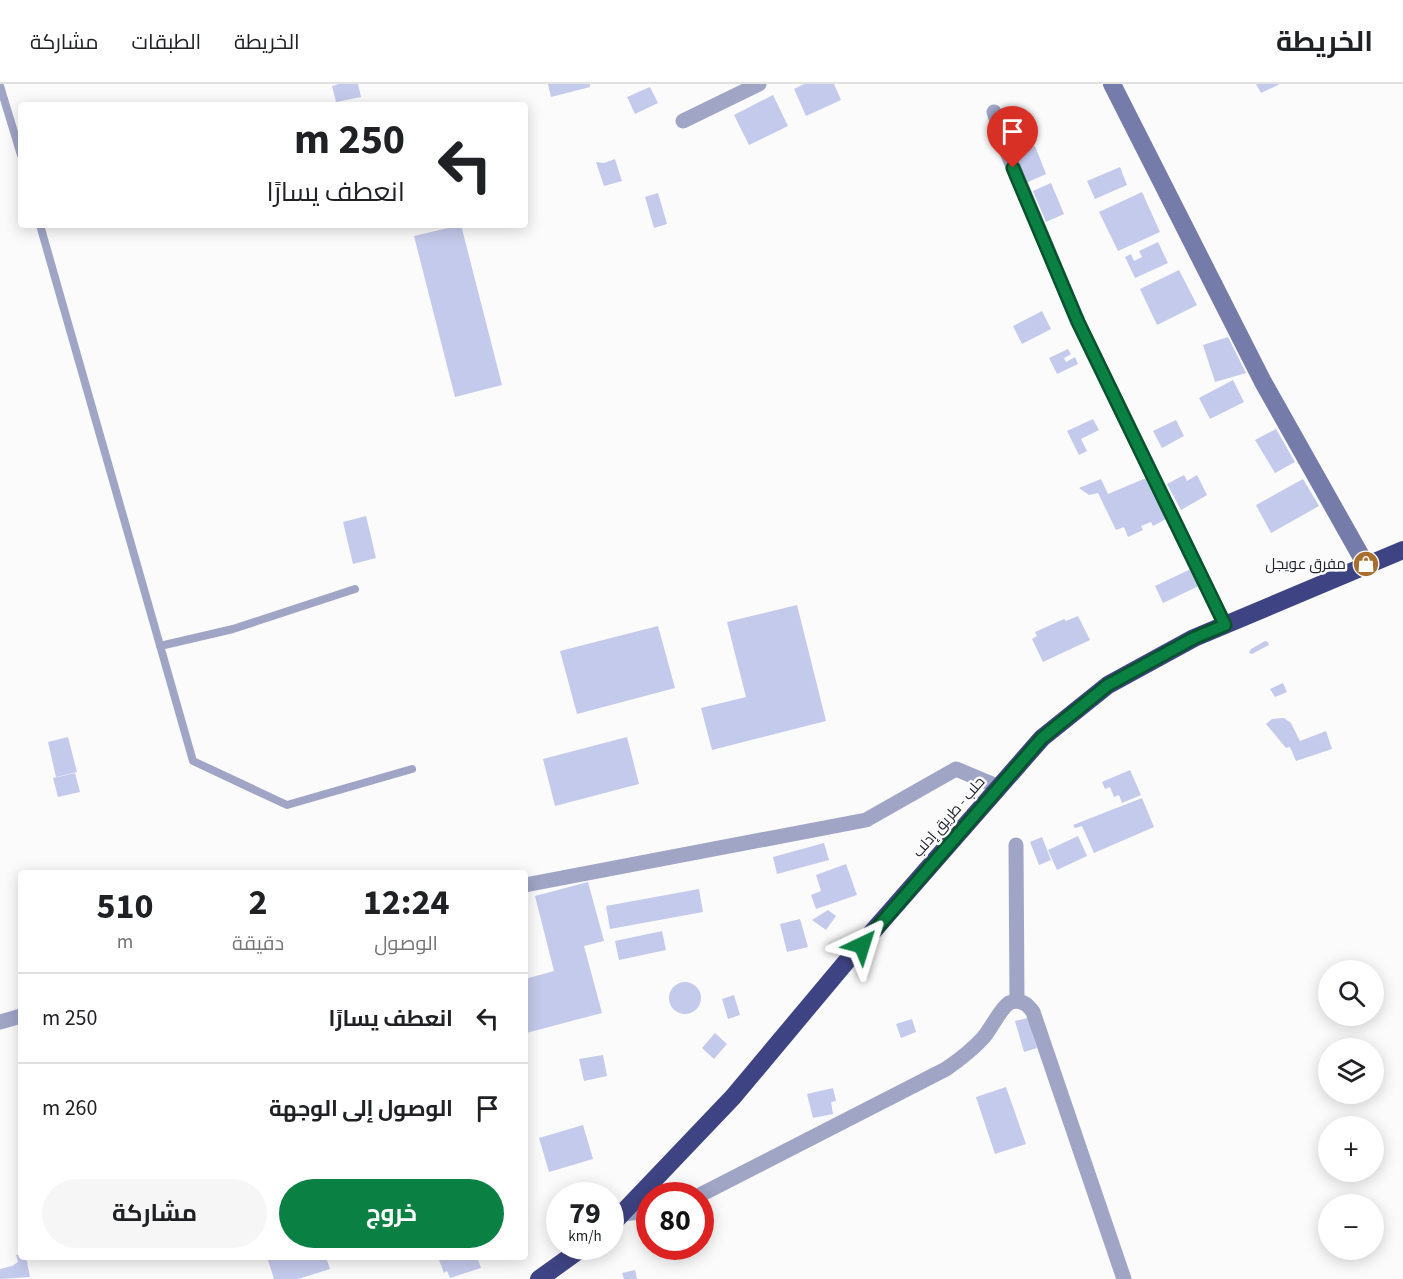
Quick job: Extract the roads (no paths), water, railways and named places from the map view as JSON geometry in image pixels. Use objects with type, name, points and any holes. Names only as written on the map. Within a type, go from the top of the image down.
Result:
[{"type":"highway","name":"حلب - طريق إدلب","points":[[624,1213],[733,1097],[1042,738],[1108,685],[1194,638],[1403,550]]},
{"type":"highway","points":[[539,1279],[565,1260]]},
{"type":"street","points":[[683,121],[759,84]]},
{"type":"street","points":[[1112,84],[1263,382],[1366,565]]},
{"type":"street","points":[[994,112],[1007,152],[1078,322],[1225,625]]},
{"type":"street","points":[[528,884],[866,820],[956,769],[999,787]]},
{"type":"street","points":[[1016,845],[1017,1001]]},
{"type":"street","points":[[714,1188],[946,1069],[983,1039],[1005,1006],[1017,1001],[1024,1002],[1033,1012],[1124,1279]]},
{"type":"street","points":[[0,1022],[18,1017]]},
{"type":"lane","points":[[0,86],[18,145]]},
{"type":"lane","points":[[41,228],[193,761],[286,805],[412,769]]},
{"type":"lane","points":[[160,646],[233,629],[355,589]]},
{"type":"place","name":"مفرق عويجل","points":[[1366,564]]}]
